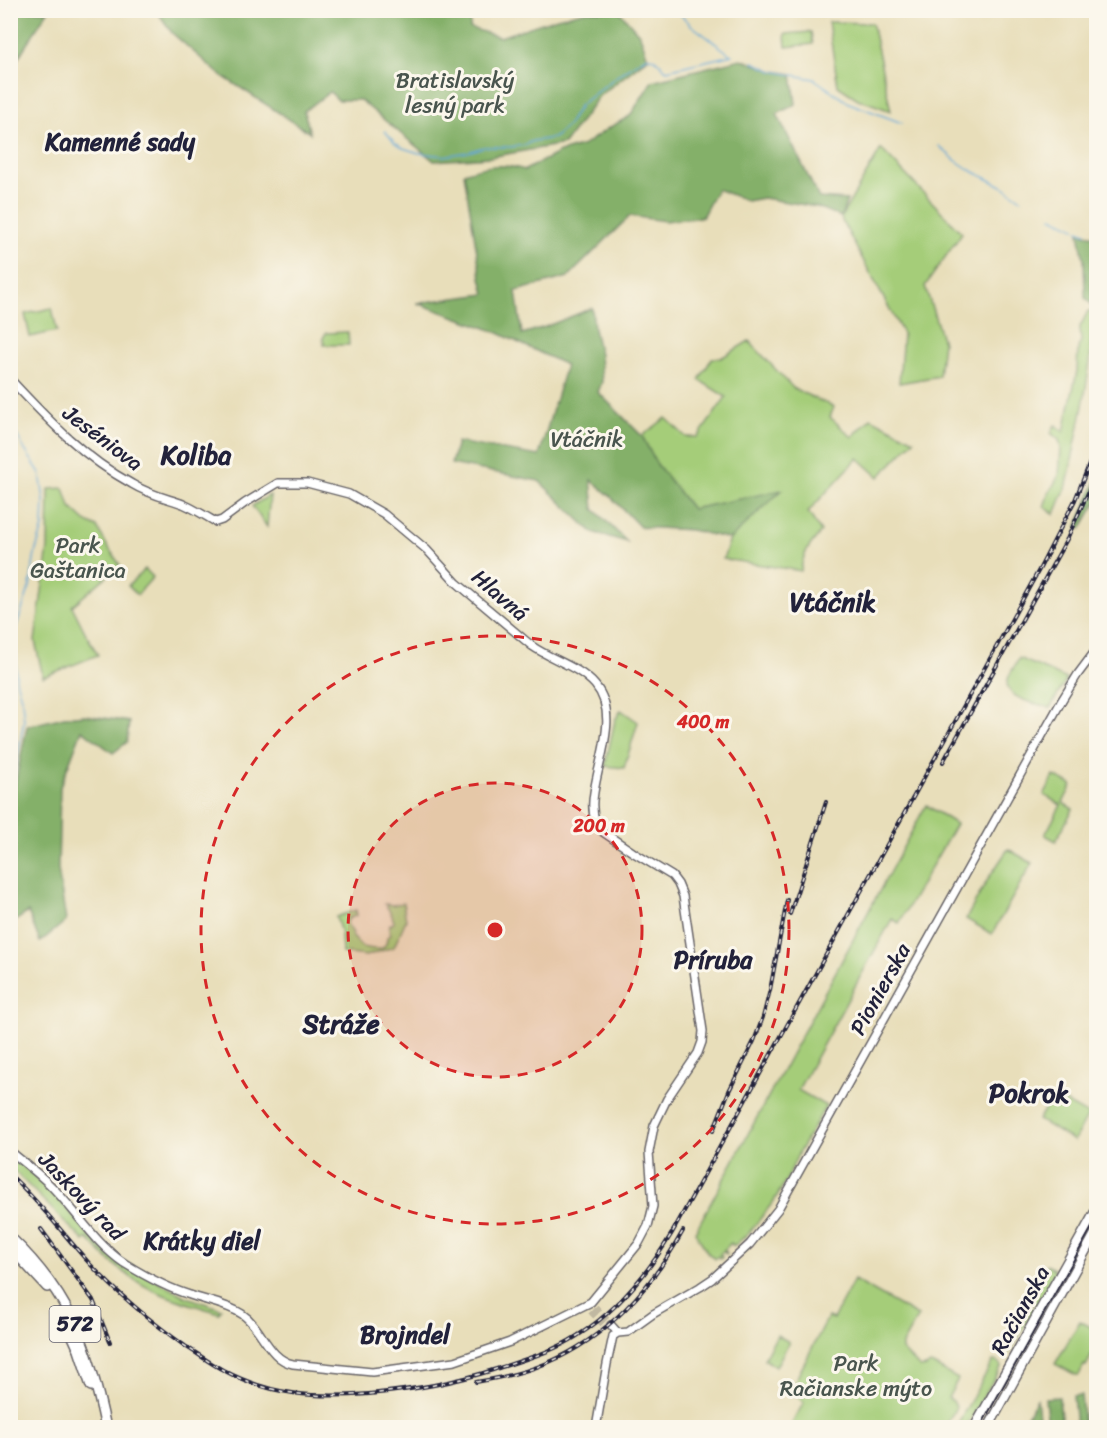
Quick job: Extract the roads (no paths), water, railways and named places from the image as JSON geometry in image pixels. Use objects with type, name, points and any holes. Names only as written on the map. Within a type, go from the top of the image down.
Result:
[{"type":"main road","name":"Račianska","points":[[974,1428],[1096,1210]]},
{"type":"main road","name":"Račianska","points":[[988,1428],[1096,1232]]},
{"type":"main road","name":"572","points":[[10,1237],[36,1264],[60,1295],[77,1327],[92,1368],[104,1428]]},
{"type":"main road","name":"572","points":[[10,1247],[46,1285],[63,1314],[82,1359],[104,1428]]},
{"type":"street","name":"Jeséniova","points":[[10,379],[74,444],[114,474],[153,495],[183,504],[219,522]]},
{"type":"street","name":"Hlavná","points":[[219,522],[245,502],[278,483],[307,483],[349,494],[384,514],[439,562],[457,584],[532,646],[545,655],[570,666],[594,683],[603,700],[607,723],[606,736],[593,800],[593,816],[597,826],[628,849],[669,873],[678,884],[683,896],[703,1031],[698,1053],[667,1099],[654,1126],[649,1152],[653,1206],[648,1226],[639,1243],[591,1306]]},
{"type":"street","name":"Pionierska","points":[[615,1334],[628,1332],[658,1311],[700,1287],[750,1244],[778,1209],[1062,700],[1096,650]]},
{"type":"street","name":"Jaskový rad","points":[[10,1151],[55,1189],[93,1236],[115,1257],[168,1287],[241,1313],[278,1357],[289,1364],[372,1372],[449,1363],[510,1342],[591,1306]]},
{"type":"street","points":[[596,1428],[607,1364],[615,1334],[609,1327]]},
{"type":"waterway","points":[[676,10],[691,25],[731,55]]},
{"type":"waterway","points":[[385,131],[395,143],[403,148],[419,153],[444,156],[484,147],[524,145],[533,141],[554,138],[568,125],[580,105],[646,57],[655,59],[667,70],[732,55]]},
{"type":"waterway","points":[[753,62],[773,71],[814,79],[849,103],[902,123]]},
{"type":"waterway","points":[[939,146],[970,170],[1004,187],[1021,199]]},
{"type":"waterway","points":[[1052,217],[1075,228]]},
{"type":"waterway","points":[[1078,230],[1086,233]]},
{"type":"waterway","points":[[10,423],[40,473],[44,500],[43,527],[35,553],[30,586],[15,630],[16,680],[22,701],[24,721],[10,796]]},
{"type":"tunnel","points":[[595,1307],[611,1325]]},
{"type":"tunnel","points":[[591,1311],[607,1328]]},
{"type":"tram line","points":[[980,1428],[1096,1220]]},
{"type":"railway","points":[[1090,454],[1096,434]]},
{"type":"railway","points":[[10,1175],[111,1286],[172,1337],[223,1370],[241,1379],[276,1390],[331,1396],[369,1394],[463,1379],[547,1352],[592,1326],[642,1277],[672,1233],[1040,568],[1075,500],[1096,447]]},
{"type":"railway","points":[[943,762],[1067,539],[1096,475]]},
{"type":"railway","points":[[790,914],[826,802]]},
{"type":"railway","points":[[713,1131],[763,1017],[787,900]]},
{"type":"railway","points":[[41,1229],[93,1300],[110,1342]]},
{"type":"railway","points":[[476,1382],[538,1367],[589,1340],[626,1309],[642,1291],[671,1252],[683,1231]]},
{"type":"district","name":"Kamenné sady","points":[[120,142]]},
{"type":"district","name":"Koliba","points":[[196,455]]},
{"type":"district","name":"Vtáčnik","points":[[833,602]]},
{"type":"district","name":"Príruba","points":[[713,960]]},
{"type":"district","name":"Stráže","points":[[341,1024]]},
{"type":"district","name":"Pokrok","points":[[1029,1093]]},
{"type":"district","name":"Krátky diel","points":[[202,1241]]},
{"type":"district","name":"Brojndel","points":[[405,1335]]},
{"type":"park label","name":"Bratislavský lesný park","points":[[455,92]]},
{"type":"park label","name":"Park Gaštanica","points":[[78,558]]},
{"type":"park label","name":"Park Račianske mýto","points":[[856,1376]]}]
